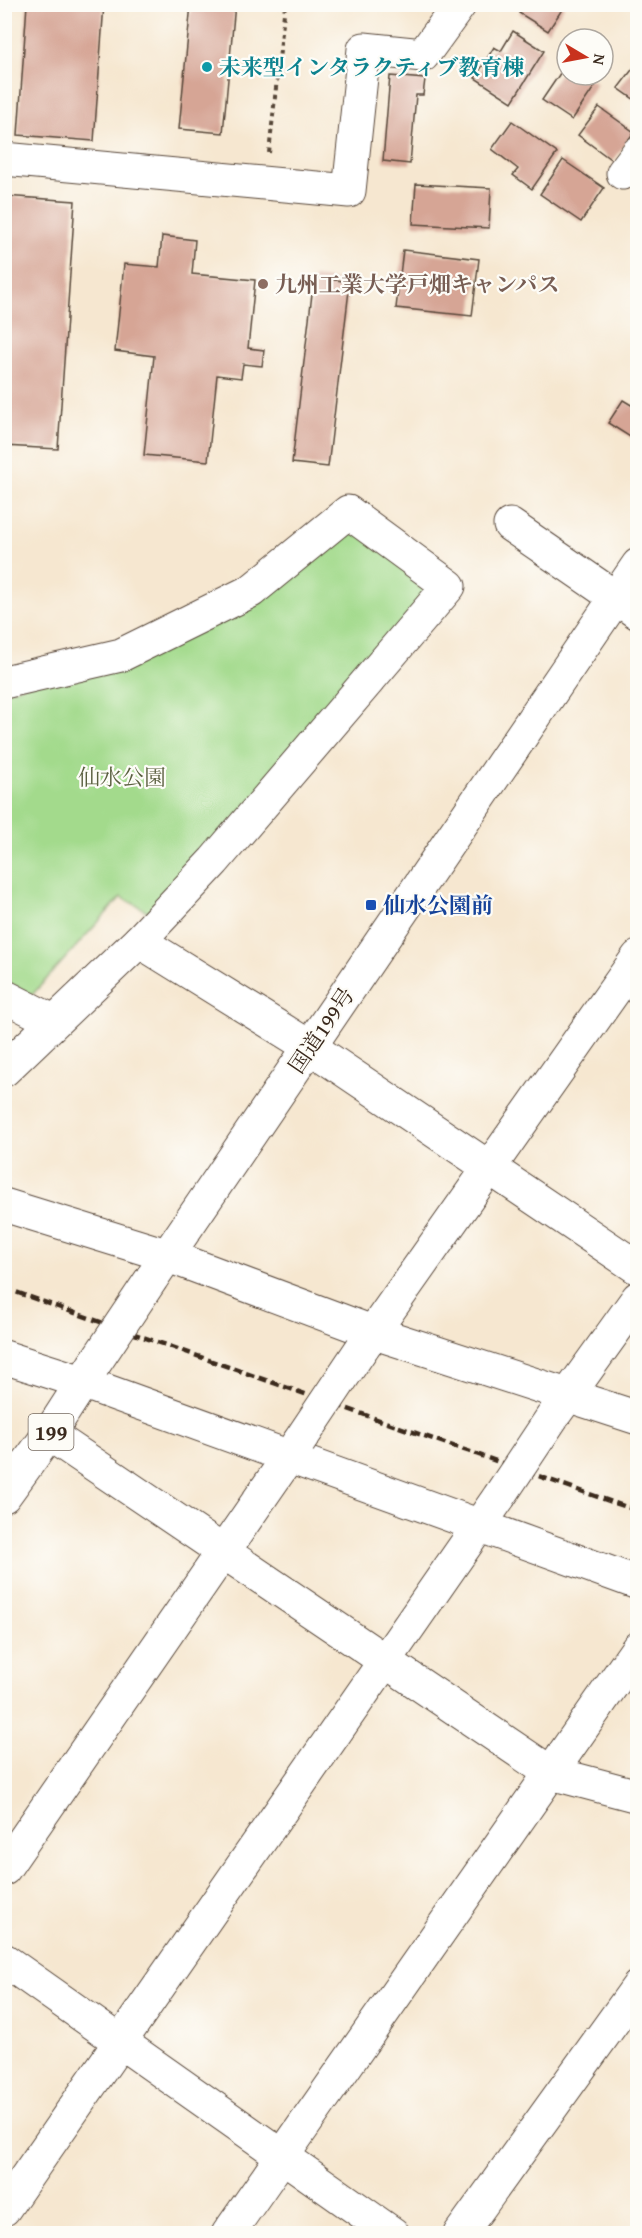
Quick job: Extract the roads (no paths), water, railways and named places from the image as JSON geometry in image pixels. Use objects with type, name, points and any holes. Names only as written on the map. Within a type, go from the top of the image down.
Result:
[{"type":"main road","points":[[4,159],[349,191],[364,49],[423,55],[460,4]]},
{"type":"main road","points":[[4,682],[121,655],[251,591],[348,512],[449,586],[214,861],[139,941],[4,1070]]},
{"type":"main road","points":[[510,525],[626,606]]},
{"type":"main road","name":"国道199号","points":[[4,1496],[49,1434],[159,1266],[310,1047],[626,606],[638,565]]},
{"type":"main road","points":[[139,941],[310,1047],[638,1268]]},
{"type":"main road","points":[[4,1869],[487,1167],[638,957]]},
{"type":"main road","points":[[4,996],[53,1021]]},
{"type":"main road","points":[[4,1205],[159,1266],[560,1405],[638,1418]]},
{"type":"main road","points":[[4,2209],[387,1662],[560,1405],[638,1298]]},
{"type":"main road","points":[[4,1357],[87,1374],[294,1450],[480,1524],[638,1583]]},
{"type":"main road","points":[[49,1434],[551,1773],[638,1796]]},
{"type":"main road","points":[[228,2234],[638,1648]]},
{"type":"main road","points":[[4,1960],[393,2234]]},
{"type":"main road","points":[[460,2234],[638,1987]]},
{"type":"railway","points":[[4,1288],[638,1511]]},
{"type":"place","name":"未来型インタラクティブ教育棟","points":[[207,67]]},
{"type":"place","name":"九州工業大学戸畑キャンパス","points":[[263,284]]},
{"type":"place","name":"仙水公園前","points":[[371,905]]},
{"type":"park label","name":"仙水公園","points":[[122,777]]}]
